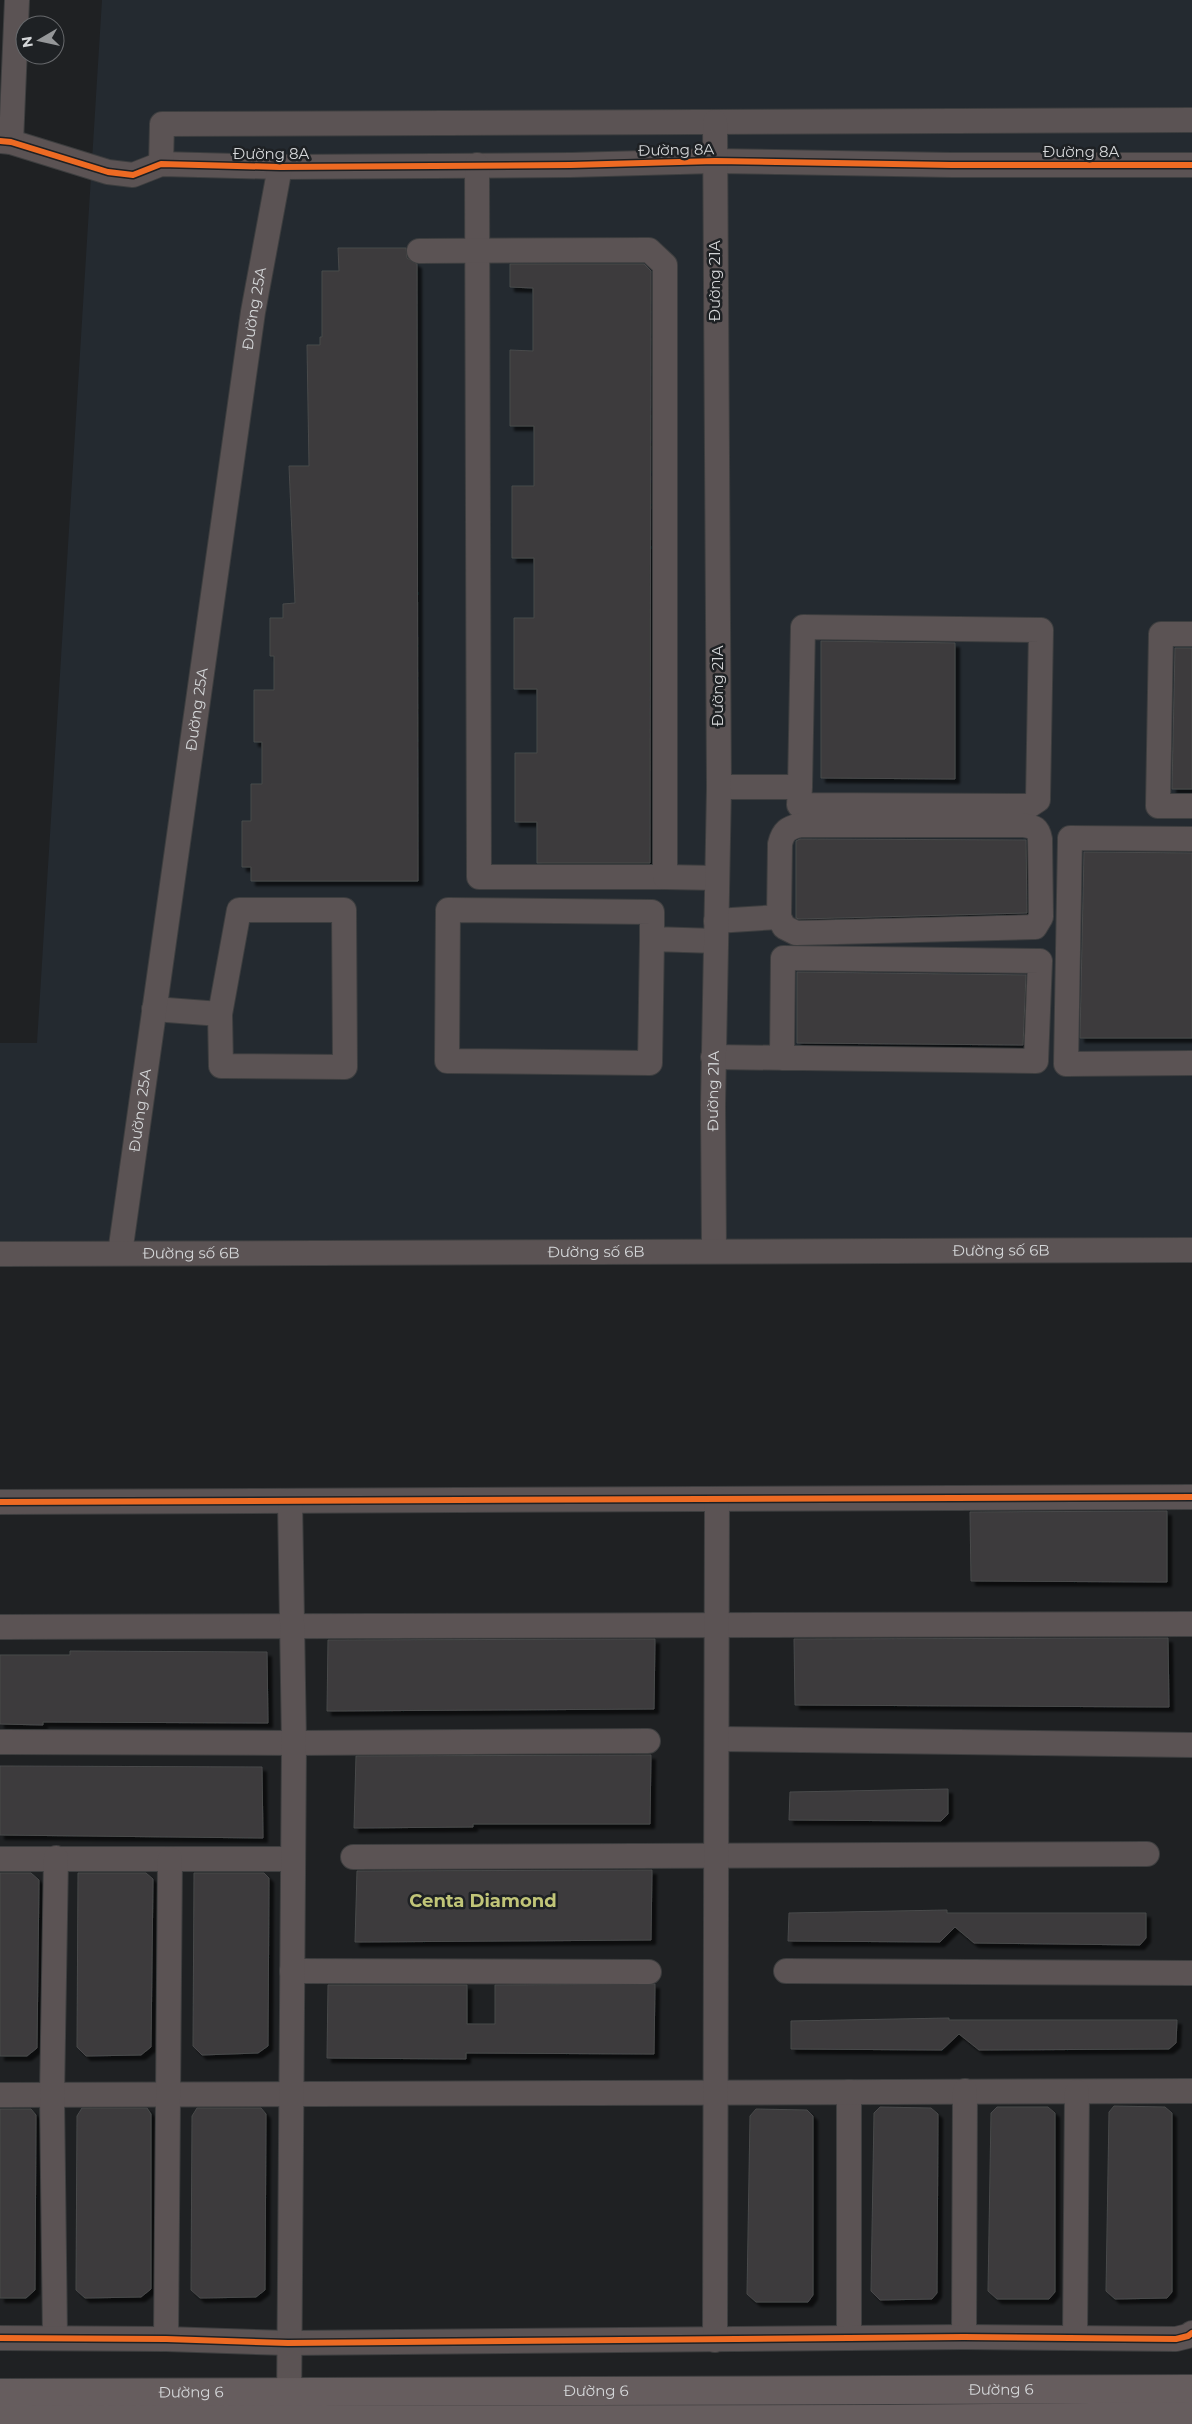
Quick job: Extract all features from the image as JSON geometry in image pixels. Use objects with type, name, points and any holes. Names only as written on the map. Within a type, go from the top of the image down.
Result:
[{"type":"main road","name":"Đường 6","points":[[0,2393],[1192,2389]]},
{"type":"main road","name":"Đường 6","points":[[0,2420],[898,2419],[1192,2416]]},
{"type":"street","points":[[17,0],[6,141],[108,172],[133,175],[160,164]]},
{"type":"street","name":"Đường 8A","points":[[1192,120],[162,124],[160,164],[280,167],[715,161],[951,165],[1192,165]]},
{"type":"street","name":"Đường 21A","points":[[714,1251],[714,1057],[718,787],[715,122]]},
{"type":"street","points":[[477,165],[479,877],[717,878]]},
{"type":"street","name":"Đường 25A","points":[[120,1253],[253,312],[280,167]]},
{"type":"street","points":[[419,251],[649,250],[665,265],[665,877]]},
{"type":"street","points":[[803,627],[1041,630],[1038,800],[1029,806],[799,805],[800,787],[803,627]]},
{"type":"street","points":[[1192,634],[1161,634],[1158,806],[1192,806]]},
{"type":"street","points":[[718,787],[800,787]]},
{"type":"street","points":[[800,825],[1024,825],[1034,826],[1038,831],[1040,840],[1041,917],[1035,927],[796,933],[784,927],[779,917],[780,844],[783,833],[790,828],[800,825]]},
{"type":"street","points":[[1192,839],[1070,838],[1066,1064],[1192,1063]]},
{"type":"street","points":[[239,910],[344,910],[345,1067],[221,1066],[220,1014],[239,910]]},
{"type":"street","points":[[448,910],[652,912],[652,939],[650,1063],[447,1061],[448,910]]},
{"type":"street","points":[[652,939],[716,931],[779,917]]},
{"type":"street","points":[[714,1057],[782,1058],[1036,1061],[1040,961],[783,958],[782,1058]]},
{"type":"street","points":[[154,1009],[220,1014]]},
{"type":"street","name":"Đường số 6B","points":[[0,1254],[1192,1250]]},
{"type":"street","points":[[0,1502],[717,1500],[1192,1496]]},
{"type":"street","points":[[715,2340],[718,1739],[717,1500]]},
{"type":"street","points":[[289,2419],[288,2343],[294,1743],[290,1501]]},
{"type":"street","points":[[0,1627],[1192,1624]]},
{"type":"street","points":[[718,1739],[1192,1745]]},
{"type":"street","points":[[0,1742],[648,1741]]},
{"type":"street","points":[[353,1857],[1147,1854]]},
{"type":"street","points":[[55,2337],[52,2096],[56,1858]]},
{"type":"street","points":[[0,1859],[293,1859]]},
{"type":"street","points":[[166,2338],[170,1859]]},
{"type":"street","points":[[292,1971],[649,1972]]},
{"type":"street","points":[[786,1971],[1192,1973]]},
{"type":"street","points":[[964,2337],[965,2091]]},
{"type":"street","points":[[0,2095],[1192,2091]]},
{"type":"street","points":[[849,2092],[849,2338]]},
{"type":"street","points":[[1075,2338],[1077,2092]]},
{"type":"street","points":[[0,2338],[166,2338],[288,2343],[964,2337],[1176,2339],[1192,2333]]},
{"type":"shaded area","points":[[102,0],[1192,0],[1192,1246],[0,1248],[0,1043],[37,1043]]},
{"type":"building","points":[[338,248],[406,248],[407,258],[417,264],[418,881],[251,881],[251,867],[242,867],[242,821],[251,821],[251,784],[262,784],[262,742],[254,742],[254,690],[274,690],[274,656],[270,656],[270,618],[283,618],[283,604],[295,603],[289,466],[309,466],[307,345],[320,345],[320,337],[322,337],[322,271],[339,271]]},
{"type":"building","points":[[510,264],[644,264],[651,271],[650,863],[537,863],[537,822],[515,822],[515,753],[537,753],[537,689],[514,689],[514,618],[534,618],[534,558],[512,558],[512,486],[534,486],[534,426],[510,426],[510,350],[533,351],[533,288],[510,287]]},
{"type":"building","points":[[821,641],[955,643],[955,779],[821,778]]},
{"type":"building","points":[[1175,648],[1192,648],[1192,789],[1172,789]]},
{"type":"building","points":[[800,839],[1026,840],[1027,913],[799,919],[796,918],[796,841]]},
{"type":"building","points":[[1084,852],[1192,853],[1192,1038],[1080,1038]]},
{"type":"building","points":[[797,972],[1026,975],[1023,1045],[797,1043]]},
{"type":"building","points":[[1167,1511],[1167,1582],[971,1581],[970,1512]]},
{"type":"building","points":[[1168,1638],[1169,1707],[795,1705],[794,1639]]},
{"type":"building","points":[[655,1639],[654,1709],[327,1711],[328,1640]]},
{"type":"building","points":[[70,1651],[267,1652],[268,1723],[43,1722],[43,1725],[0,1724],[0,1655],[70,1655]]},
{"type":"building","points":[[651,1755],[650,1824],[473,1824],[473,1827],[354,1828],[356,1756]]},
{"type":"building","points":[[0,1766],[262,1767],[263,1838],[0,1835]]},
{"type":"building","points":[[948,1789],[948,1814],[941,1821],[789,1820],[790,1792]]},
{"type":"building","points":[[652,1870],[651,1940],[355,1942],[357,1871]]},
{"type":"building","points":[[0,1873],[31,1873],[39,1880],[37,2048],[27,2056],[0,2056]]},
{"type":"building","points":[[78,1873],[146,1873],[153,1879],[151,2047],[141,2055],[86,2056],[77,2047]]},
{"type":"building","points":[[194,1873],[264,1873],[269,1878],[268,2046],[258,2053],[202,2055],[193,2046]]},
{"type":"building","points":[[947,1910],[947,1913],[1146,1913],[1146,1938],[1140,1945],[974,1943],[955,1927],[940,1942],[788,1941],[789,1913]]},
{"type":"building","points":[[655,1984],[654,2054],[466,2053],[466,2059],[327,2058],[328,1985],[467,1985],[467,2024],[495,2024],[495,1985]]},
{"type":"building","points":[[949,2018],[949,2020],[1177,2020],[1176,2043],[1169,2049],[979,2050],[959,2034],[942,2050],[791,2049],[791,2021]]},
{"type":"building","points":[[1114,2106],[1165,2107],[1172,2113],[1172,2292],[1167,2298],[1115,2299],[1106,2291],[1109,2112]]},
{"type":"building","points":[[880,2107],[931,2108],[938,2114],[937,2293],[932,2299],[880,2300],[871,2291],[874,2113]]},
{"type":"building","points":[[997,2107],[1048,2107],[1055,2113],[1055,2292],[1049,2299],[997,2299],[988,2291],[991,2113]]},
{"type":"building","points":[[82,2108],[147,2108],[151,2114],[151,2289],[141,2297],[85,2298],[76,2290],[77,2116]]},
{"type":"building","points":[[197,2108],[261,2108],[266,2114],[265,2290],[256,2297],[200,2298],[191,2290],[192,2116]]},
{"type":"building","points":[[0,2109],[31,2109],[36,2115],[35,2290],[26,2298],[0,2298]]},
{"type":"building","points":[[756,2109],[807,2110],[813,2116],[813,2295],[808,2302],[756,2302],[747,2294],[750,2116]]},
{"type":"cycle path","points":[[0,141],[11,142],[108,172],[133,175],[161,164],[280,167],[571,165],[715,161],[951,165],[1192,165]]},
{"type":"cycle path","points":[[0,1502],[1192,1497]]},
{"type":"cycle path","points":[[0,2338],[166,2339],[288,2343],[964,2337],[1176,2339],[1192,2333]]},
{"type":"district","name":"Centa Diamond","points":[[483,1901]]}]
